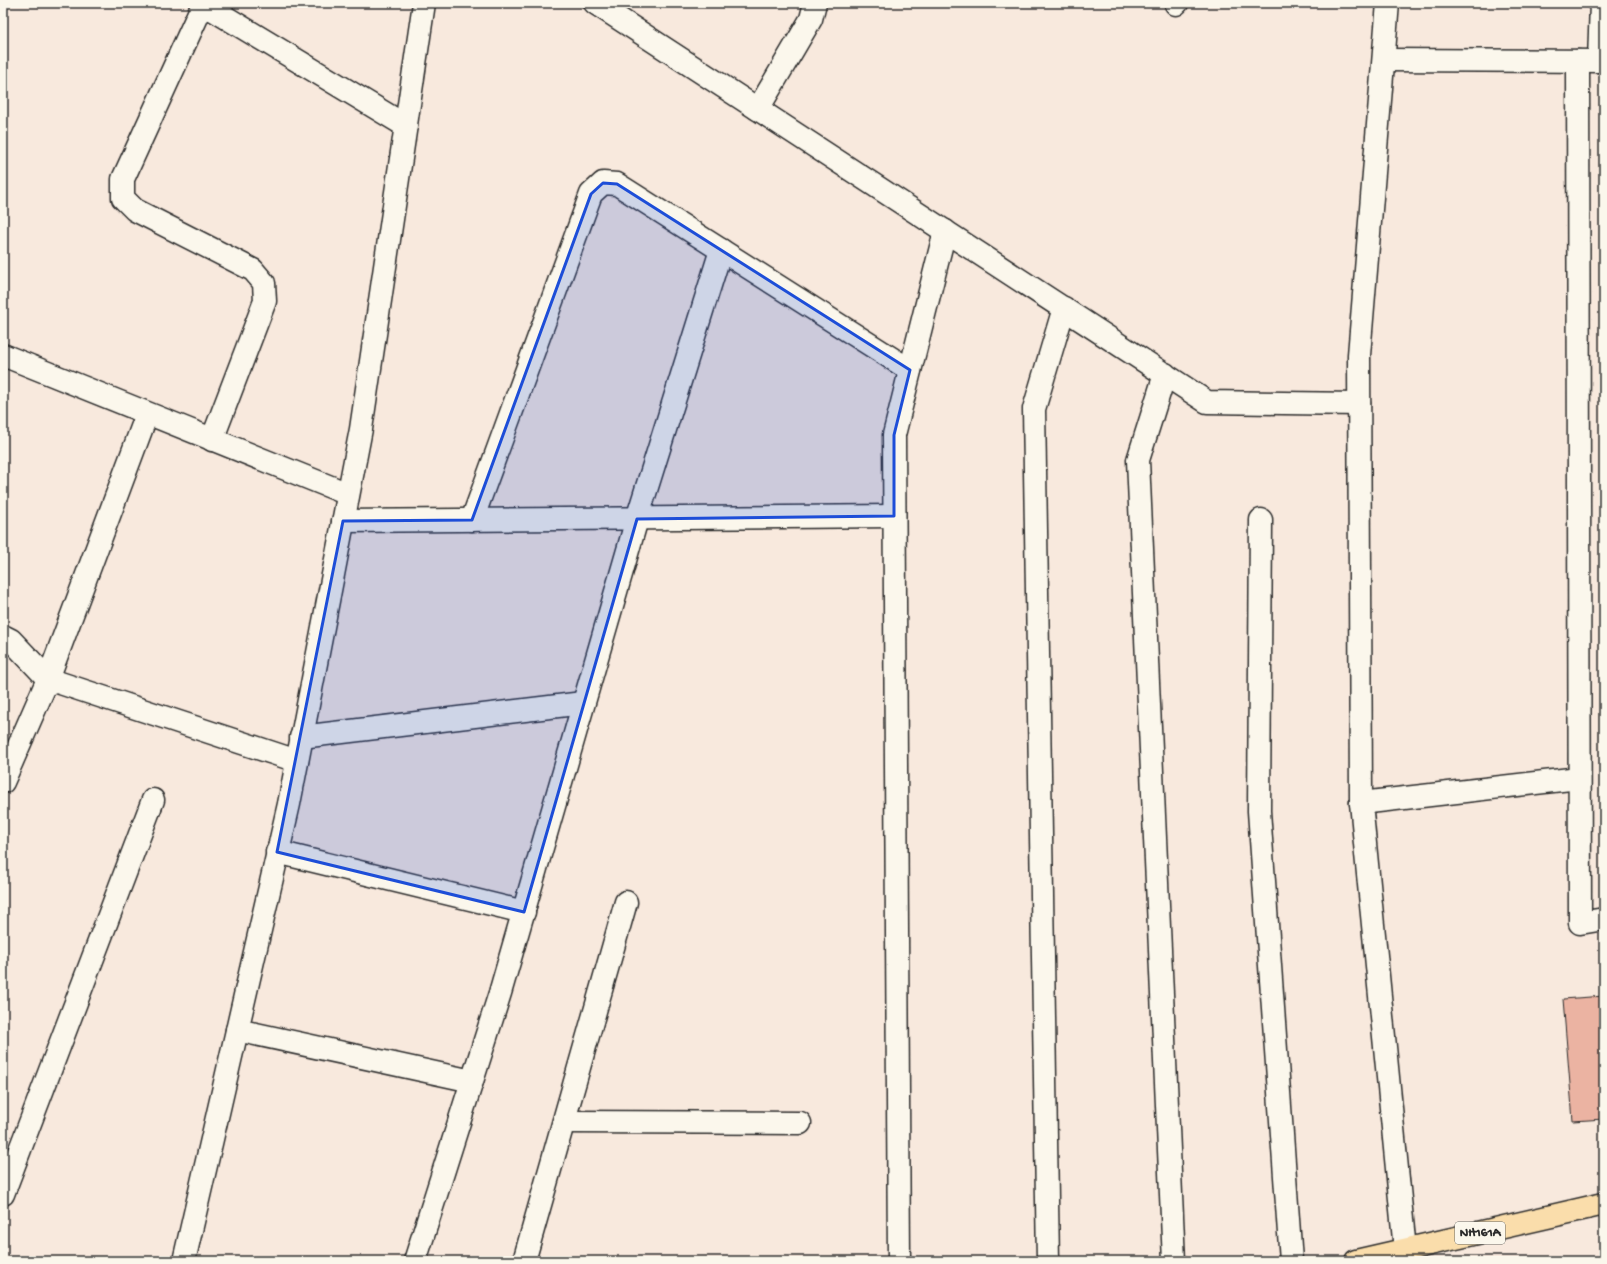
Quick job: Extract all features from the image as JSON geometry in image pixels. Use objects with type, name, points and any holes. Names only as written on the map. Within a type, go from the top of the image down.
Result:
[{"type":"highway","name":"NH161A","points":[[1356,1261],[1604,1204]]},
{"type":"street","points":[[212,440],[265,301],[264,283],[253,270],[135,210],[123,198],[123,179],[203,3],[406,126]]},
{"type":"street","points":[[184,1261],[297,762],[361,429],[424,3]]},
{"type":"street","points":[[595,3],[1207,402],[1359,404]]},
{"type":"street","points":[[758,109],[811,19],[815,3]]},
{"type":"street","points":[[1388,3],[1359,355],[1361,803],[1404,1250]]},
{"type":"street","points":[[1384,60],[1602,61],[1601,3]]},
{"type":"street","points":[[1578,61],[1580,923],[1604,918]]},
{"type":"street","points":[[472,520],[591,194],[603,183],[617,184],[910,370]]},
{"type":"street","points":[[899,1261],[894,435],[945,231]]},
{"type":"street","points":[[414,1261],[500,993],[637,518],[721,250]]},
{"type":"street","points":[[1048,1261],[1034,408],[1064,308]]},
{"type":"street","points":[[3,355],[146,414],[348,494]]},
{"type":"street","points":[[1165,374],[1138,460],[1174,1261]]},
{"type":"street","points":[[3,782],[48,679],[146,414]]},
{"type":"street","points":[[343,521],[894,516]]},
{"type":"street","points":[[1261,520],[1259,811],[1290,1261]]},
{"type":"street","points":[[3,636],[11,640],[48,679],[297,762]]},
{"type":"street","points":[[301,737],[584,704]]},
{"type":"street","points":[[1361,803],[1579,778]]},
{"type":"street","points":[[3,1194],[153,800]]},
{"type":"street","points":[[277,852],[524,912]]},
{"type":"street","points":[[524,1261],[626,902]]},
{"type":"street","points":[[237,1030],[472,1081]]},
{"type":"street","points":[[564,1122],[800,1123]]},
{"type":"highlighted area","points":[[603,183],[617,184],[910,370],[894,435],[894,516],[637,519],[524,912],[277,852],[343,521],[472,520],[591,194]]},
{"type":"building","points":[[1604,996],[1604,1119],[1573,1121],[1563,999]]}]
